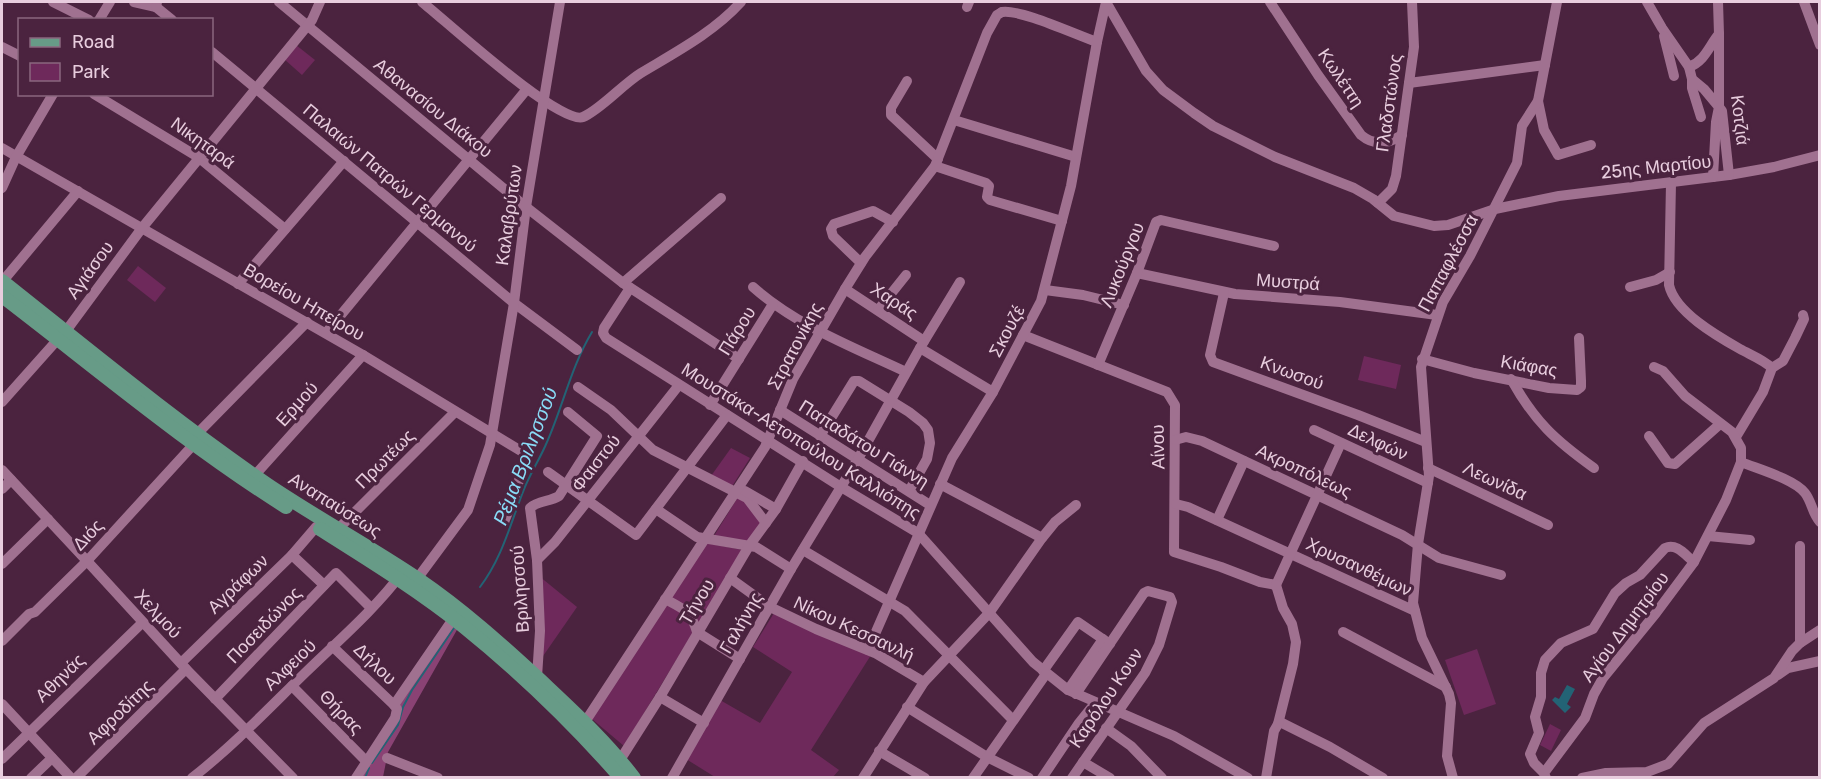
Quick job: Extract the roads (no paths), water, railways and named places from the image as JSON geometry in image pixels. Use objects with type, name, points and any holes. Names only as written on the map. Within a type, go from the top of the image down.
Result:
[{"type":"main road","name":"Αναπαύσεως","points":[[2,281],[62,335],[196,439],[248,483],[316,527],[469,616],[529,682],[550,710],[628,776]]},
{"type":"main road","name":"Αναπαύσεως","points":[[2,296],[62,335]]},
{"type":"main road","name":"Αναπαύσεως","points":[[196,439],[338,529],[407,579],[529,682],[585,722],[620,760],[628,776]]},
{"type":"street","points":[[53,2],[85,18]]},
{"type":"street","points":[[100,18],[110,2]]},
{"type":"street","points":[[134,2],[157,4],[170,18]]},
{"type":"street","name":"Αθανασίου Διάκου","points":[[279,2],[471,159],[526,207],[626,285],[739,359]]},
{"type":"street","name":"Αγιάσου","points":[[2,402],[62,335],[198,157],[307,26],[320,2]]},
{"type":"street","points":[[422,2],[544,102],[570,116],[584,117],[632,79],[682,49],[716,25],[741,2]]},
{"type":"street","name":"Καλαβρύτων","points":[[493,434],[514,303],[526,207],[560,2]]},
{"type":"street","name":"Σκουζέ","points":[[868,650],[918,532],[958,447],[993,392],[1038,308],[1045,290],[1076,157],[1106,2]]},
{"type":"street","name":"Σκουζέ","points":[[1106,2],[1146,71],[1158,85],[1178,102],[1214,126],[1266,153],[1348,185],[1378,203],[1394,216],[1438,226],[1448,225],[1495,208]]},
{"type":"street","name":"Κωλέττη","points":[[1270,2],[1361,135],[1371,142],[1380,143],[1390,142],[1402,135]]},
{"type":"street","name":"Γλαδστώνος","points":[[1378,203],[1394,183],[1414,47],[1412,2]]},
{"type":"street","name":"Παπαφλέσσα","points":[[1453,777],[1447,756],[1451,703],[1446,687],[1428,652],[1414,611],[1418,544],[1428,483],[1420,373],[1422,359],[1443,302],[1470,256],[1518,162],[1522,126],[1538,100],[1557,2]]},
{"type":"street","points":[[1647,2],[1689,67],[1692,88],[1701,117]]},
{"type":"street","name":"Κοτζιά","points":[[1718,2],[1719,107],[1722,111],[1727,143],[1729,175]]},
{"type":"street","points":[[1804,2],[1820,45]]},
{"type":"street","points":[[1001,7],[1009,12],[1097,42]]},
{"type":"street","name":"Στρατονίκης","points":[[585,722],[769,440],[793,379],[861,263],[936,163],[987,33],[1001,7]]},
{"type":"street","points":[[1662,28],[1674,76]]},
{"type":"street","points":[[1689,67],[1702,60],[1719,34]]},
{"type":"street","points":[[2,47],[18,55]]},
{"type":"street","name":"Παλαιών Πατρών Γερμανού","points":[[213,52],[514,303],[577,350]]},
{"type":"street","points":[[1409,83],[1545,64]]},
{"type":"street","points":[[1692,79],[1719,107],[1713,177]]},
{"type":"street","points":[[907,81],[891,108],[890,114],[936,163],[986,183],[989,186],[987,196],[990,200],[1062,221]]},
{"type":"street","points":[[326,333],[527,89]]},
{"type":"street","points":[[2,188],[16,157],[52,96]]},
{"type":"street","name":"Νικηταρά","points":[[97,96],[198,157],[285,229]]},
{"type":"street","points":[[1538,100],[1544,130],[1558,155],[1591,145]]},
{"type":"street","points":[[954,120],[1076,157]]},
{"type":"street","name":"Βορείου Ηπείρου","points":[[2,148],[326,333],[526,454],[515,495],[504,522]]},
{"type":"street","name":"25ης Μαρτίου","points":[[1495,208],[1590,191],[1729,175],[1773,167],[1820,154]]},
{"type":"street","points":[[238,284],[344,161]]},
{"type":"street","points":[[1671,183],[1669,285],[1672,294],[1688,313],[1721,338],[1772,368]]},
{"type":"street","points":[[2,281],[78,191]]},
{"type":"street","points":[[626,285],[721,198]]},
{"type":"street","points":[[861,263],[833,236],[831,229],[834,224],[873,211],[892,222]]},
{"type":"street","name":"Λυκούργου","points":[[1098,364],[1137,273],[1154,224],[1158,220],[1274,246]]},
{"type":"street","points":[[1630,287],[1656,280],[1670,272]]},
{"type":"street","name":"Μυστρά","points":[[1137,273],[1224,293],[1352,303],[1437,315]]},
{"type":"street","points":[[878,310],[906,275]]},
{"type":"street","points":[[922,344],[960,282]]},
{"type":"street","name":"Μουστάκα-Αετοπούλου Καλλιόπης","points":[[626,285],[604,328],[605,336],[710,405],[918,532],[1044,673],[1072,692],[1174,736],[1248,777]]},
{"type":"street","points":[[753,287],[773,304],[820,332],[906,372]]},
{"type":"street","name":"Χαράς","points":[[845,289],[993,392]]},
{"type":"street","points":[[1045,290],[1083,295],[1124,305]]},
{"type":"street","name":"Κνωσού","points":[[1224,293],[1210,355],[1214,362],[1425,442]]},
{"type":"street","name":"Πάρου","points":[[710,405],[773,304]]},
{"type":"street","points":[[1736,437],[1763,392],[1772,368],[1785,357],[1803,323],[1803,315]]},
{"type":"street","name":"Διός","points":[[2,641],[87,561],[196,439],[307,322]]},
{"type":"street","name":"Αίνου","points":[[1023,335],[1167,392],[1174,405],[1176,504],[1174,552],[1260,582],[1276,585]]},
{"type":"street","name":"Κιάφας","points":[[1422,359],[1463,370],[1557,389],[1579,390],[1581,381],[1579,338]]},
{"type":"street","name":"Γαλήνης","points":[[672,777],[791,569],[858,459],[922,344]]},
{"type":"street","name":"Ερμού","points":[[255,475],[363,355]]},
{"type":"street","points":[[1654,367],[1663,370],[1685,396],[1736,437],[1741,448],[1741,462],[1803,490],[1811,501],[1815,517],[1820,522]]},
{"type":"street","points":[[1511,379],[1525,404],[1548,432],[1594,468]]},
{"type":"street","points":[[820,436],[854,381],[859,381],[918,418],[926,426],[930,443],[927,459],[909,492]]},
{"type":"street","name":"Φαιστού","points":[[537,560],[546,553],[679,385]]},
{"type":"street","points":[[578,387],[611,410],[653,450],[749,500],[766,523]]},
{"type":"street","name":"Παπαδάτου Γιάννη","points":[[780,410],[930,505]]},
{"type":"street","name":"Πρωτέως","points":[[338,529],[455,412]]},
{"type":"street","points":[[567,486],[597,436],[568,412]]},
{"type":"street","points":[[548,472],[636,535],[727,415]]},
{"type":"street","points":[[1649,436],[1668,463],[1672,465],[1676,464],[1720,424]]},
{"type":"street","name":"Δελφών","points":[[1314,430],[1428,483]]},
{"type":"street","name":"Αλφειού","points":[[192,777],[246,731],[371,608],[435,553],[468,510],[493,434]]},
{"type":"street","name":"Ακροπόλεως","points":[[1175,440],[1190,438],[1244,461],[1418,544],[1444,561],[1501,575]]},
{"type":"street","points":[[1266,777],[1274,731],[1278,724],[1293,664],[1296,642],[1292,624],[1283,608],[1276,585],[1341,442]]},
{"type":"street","name":"Τήνου","points":[[620,760],[749,546],[776,509],[803,461]]},
{"type":"street","points":[[1217,520],[1244,461]]},
{"type":"street","name":"Αγίου Δημητρίου","points":[[1694,562],[1676,547],[1665,548],[1640,575],[1615,593],[1593,628],[1562,643],[1545,660],[1541,673],[1541,697],[1534,717],[1539,733],[1530,754],[1534,763],[1545,775],[1585,718],[1603,678],[1662,606],[1694,562],[1741,462]]},
{"type":"street","name":"Λεωνίδα","points":[[1428,468],[1548,525]]},
{"type":"street","name":"Χελμού","points":[[2,470],[142,623],[293,777]]},
{"type":"street","points":[[2,489],[11,480]]},
{"type":"street","points":[[940,484],[1042,538]]},
{"type":"street","name":"Βριλησσού","points":[[529,682],[540,650],[537,560],[530,522],[530,508],[535,504],[557,497],[567,486]]},
{"type":"street","points":[[734,492],[747,491],[776,509]]},
{"type":"street","name":"Χρυσανθέμων","points":[[1176,504],[1188,507],[1290,552],[1414,611]]},
{"type":"street","points":[[863,777],[924,682],[990,612],[1055,522],[1076,505]]},
{"type":"street","points":[[656,509],[703,539],[756,547],[791,569]]},
{"type":"street","points":[[2,564],[48,519]]},
{"type":"street","name":"Αγράφων","points":[[184,666],[292,555],[316,527]]},
{"type":"street","points":[[1708,536],[1750,540]]},
{"type":"street","points":[[1800,546],[1800,643]]},
{"type":"street","points":[[803,549],[905,611],[1013,720]]},
{"type":"street","points":[[292,555],[324,585]]},
{"type":"street","name":"Ποσειδώνος","points":[[215,699],[336,573],[371,608]]},
{"type":"street","name":"Νίκου Κεσσανλή","points":[[730,578],[771,607],[816,629],[868,650],[900,666],[924,682]]},
{"type":"street","name":"Καρόλου Κουν","points":[[1072,777],[1140,682],[1154,656],[1167,621],[1171,599],[1168,596],[1148,591],[1144,593],[1107,641]]},
{"type":"street","points":[[665,600],[688,612],[693,618],[697,632],[740,659]]},
{"type":"street","points":[[356,777],[395,718],[397,710],[394,705],[453,619]]},
{"type":"street","points":[[973,777],[1078,622],[1107,641],[1072,692]]},
{"type":"street","name":"Αθηνάς","points":[[2,759],[142,623]]},
{"type":"street","points":[[1774,678],[1792,651],[1820,630]]},
{"type":"street","points":[[1343,632],[1446,687]]},
{"type":"street","name":"Δήλου","points":[[332,646],[394,705]]},
{"type":"street","points":[[1582,777],[1606,773],[1647,772],[1660,768],[1676,756],[1687,740],[1704,723],[1788,668],[1820,661]]},
{"type":"street","name":"Αφροδίτης","points":[[76,777],[184,666]]},
{"type":"street","name":"Θήρας","points":[[292,686],[366,762]]},
{"type":"street","points":[[660,697],[704,723]]},
{"type":"street","points":[[1042,777],[1095,703]]},
{"type":"street","points":[[2,704],[71,777]]},
{"type":"street","points":[[907,707],[987,757],[1029,777]]},
{"type":"street","points":[[1278,724],[1285,725],[1369,774],[1383,777]]},
{"type":"street","points":[[1106,728],[1131,746],[1162,777]]},
{"type":"street","points":[[879,751],[925,777]]},
{"type":"street","points":[[31,777],[52,758]]},
{"type":"street","points":[[387,758],[438,777]]},
{"type":"street","points":[[1083,762],[1110,777]]},
{"type":"water","points":[[1567,685],[1575,689],[1567,704],[1571,707],[1565,713],[1552,700],[1555,697],[1559,699]]},
{"type":"waterway","name":"Ρέμα Βριλησσού","points":[[480,587],[500,553],[525,486],[547,442],[578,359],[592,332]]},
{"type":"waterway","name":"Ρέμα Βριλησσού","points":[[372,763],[398,725],[403,707],[412,690],[454,628]]},
{"type":"waterway","name":"Ρέμα Βριλησσού","points":[[365,778],[369,768]]}]
